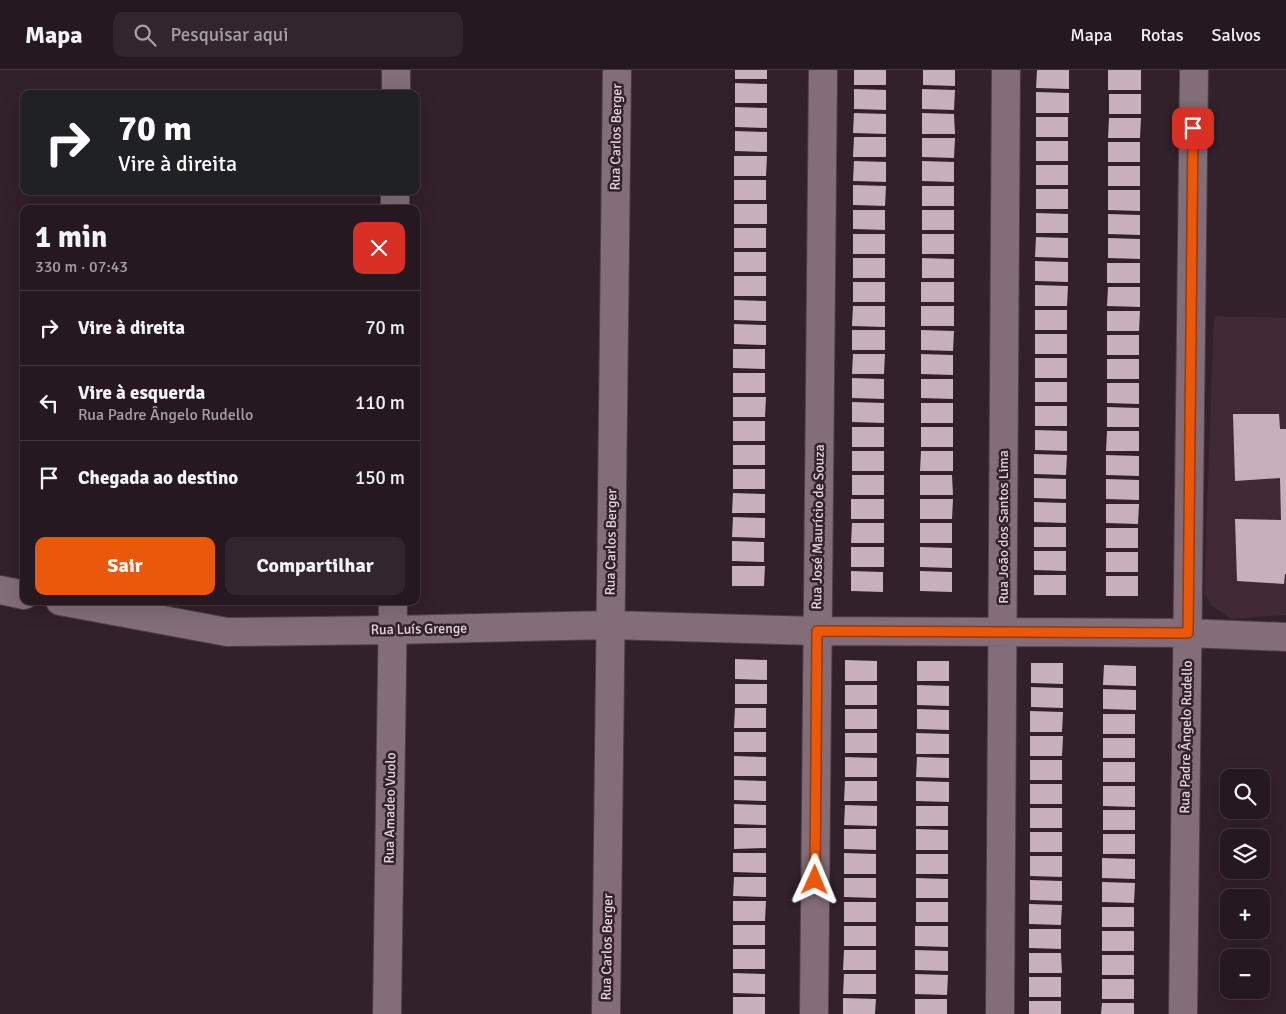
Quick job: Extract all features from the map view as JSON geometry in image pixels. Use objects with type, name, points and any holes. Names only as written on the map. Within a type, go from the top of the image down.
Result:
[{"type":"street","points":[[396,70],[396,90]]},
{"type":"street","name":"Rua Carlos Berger","points":[[606,1014],[617,70]]},
{"type":"street","name":"Rua José Maurício de Souza","points":[[814,1014],[824,70]]},
{"type":"street","name":"Rua João dos Santos Lima","points":[[1000,1014],[1006,70]]},
{"type":"street","name":"Rua Padre Ângelo Rudello","points":[[1183,1014],[1194,70]]},
{"type":"street","points":[[0,590],[20,593]]},
{"type":"street","name":"Rua Luís Grenge","points":[[82,605],[227,632],[610,625],[817,631],[1188,633],[1286,637]]},
{"type":"street","name":"Rua Amadeo Vuolo","points":[[387,1014],[393,605]]},
{"type":"shaded area","points":[[1214,316],[1286,318],[1286,615],[1231,619],[1211,605],[1204,593]]},
{"type":"building","points":[[735,70],[767,70],[767,79],[735,79]]},
{"type":"building","points":[[854,70],[886,70],[886,85],[854,85]]},
{"type":"building","points":[[923,70],[955,70],[955,86],[923,85]]},
{"type":"building","points":[[1037,70],[1069,70],[1069,89],[1036,88]]},
{"type":"building","points":[[1108,70],[1141,70],[1141,90],[1108,90]]},
{"type":"building","points":[[735,83],[767,84],[767,103],[735,103]]},
{"type":"building","points":[[854,89],[886,90],[886,110],[854,109]]},
{"type":"building","points":[[922,89],[955,90],[954,110],[922,109]]},
{"type":"building","points":[[1036,92],[1069,93],[1069,113],[1036,113]]},
{"type":"building","points":[[1109,94],[1141,94],[1141,114],[1109,114]]},
{"type":"building","points":[[735,107],[767,108],[767,128],[735,127]]},
{"type":"building","points":[[854,113],[886,114],[886,134],[853,133]]},
{"type":"building","points":[[922,113],[954,114],[955,134],[922,134]]},
{"type":"building","points":[[1036,117],[1068,117],[1068,137],[1036,137]]},
{"type":"building","points":[[1109,118],[1141,118],[1140,138],[1108,138]]},
{"type":"building","points":[[735,131],[767,132],[767,152],[735,151]]},
{"type":"building","points":[[854,137],[886,137],[886,157],[853,157]]},
{"type":"building","points":[[922,138],[955,138],[954,158],[922,157]]},
{"type":"building","points":[[1036,141],[1068,141],[1068,161],[1036,161]]},
{"type":"building","points":[[1108,142],[1140,142],[1140,162],[1108,162]]},
{"type":"building","points":[[734,156],[767,156],[766,176],[734,176]]},
{"type":"building","points":[[854,161],[886,162],[886,182],[853,181]]},
{"type":"building","points":[[922,161],[954,162],[954,182],[922,181]]},
{"type":"building","points":[[1036,165],[1068,165],[1068,185],[1036,185]]},
{"type":"building","points":[[1108,166],[1140,166],[1140,186],[1108,186]]},
{"type":"building","points":[[734,180],[766,180],[766,200],[734,200]]},
{"type":"building","points":[[853,185],[886,186],[885,206],[853,205]]},
{"type":"building","points":[[922,186],[954,186],[954,206],[922,206]]},
{"type":"building","points":[[1036,189],[1068,189],[1068,209],[1036,209]]},
{"type":"building","points":[[1108,190],[1140,190],[1140,211],[1108,210]]},
{"type":"building","points":[[734,204],[767,204],[767,224],[734,224]]},
{"type":"building","points":[[853,210],[885,210],[885,230],[853,229]]},
{"type":"building","points":[[922,210],[954,210],[954,230],[922,230]]},
{"type":"building","points":[[1036,213],[1068,214],[1068,233],[1036,233]]},
{"type":"building","points":[[1108,214],[1140,215],[1140,235],[1108,234]]},
{"type":"building","points":[[734,228],[766,228],[766,248],[734,248]]},
{"type":"building","points":[[853,234],[885,234],[885,254],[853,254]]},
{"type":"building","points":[[922,234],[954,234],[954,254],[922,254]]},
{"type":"building","points":[[1036,237],[1068,238],[1068,258],[1035,257]]},
{"type":"building","points":[[1108,238],[1140,239],[1140,259],[1108,258]]},
{"type":"building","points":[[734,252],[766,252],[766,272],[734,272]]},
{"type":"building","points":[[853,258],[885,258],[885,278],[853,278]]},
{"type":"building","points":[[922,258],[954,259],[954,278],[922,278]]},
{"type":"building","points":[[1035,261],[1068,262],[1068,282],[1035,281]]},
{"type":"building","points":[[1107,263],[1140,263],[1140,283],[1107,283]]},
{"type":"building","points":[[734,276],[766,276],[766,296],[734,296]]},
{"type":"building","points":[[853,282],[885,282],[885,302],[853,302]]},
{"type":"building","points":[[921,282],[954,282],[954,302],[921,302]]},
{"type":"building","points":[[1035,285],[1068,286],[1067,306],[1035,306]]},
{"type":"building","points":[[1108,287],[1140,287],[1140,307],[1107,306]]},
{"type":"building","points":[[734,300],[766,301],[766,321],[734,320]]},
{"type":"building","points":[[853,306],[885,306],[885,327],[852,326]]},
{"type":"building","points":[[921,306],[954,306],[954,326],[921,326]]},
{"type":"building","points":[[1035,310],[1067,310],[1067,330],[1035,330]]},
{"type":"building","points":[[1107,311],[1140,311],[1139,331],[1107,331]]},
{"type":"building","points":[[734,324],[766,325],[766,345],[734,344]]},
{"type":"building","points":[[852,330],[885,330],[885,350],[852,350]]},
{"type":"building","points":[[921,330],[954,331],[953,351],[921,350]]},
{"type":"building","points":[[1035,334],[1067,334],[1067,354],[1035,354]]},
{"type":"building","points":[[1107,335],[1139,335],[1139,355],[1107,355]]},
{"type":"building","points":[[733,349],[765,349],[765,369],[733,368]]},
{"type":"building","points":[[853,354],[885,354],[884,374],[852,374]]},
{"type":"building","points":[[921,354],[953,355],[953,375],[921,374]]},
{"type":"building","points":[[1035,358],[1067,358],[1067,378],[1035,378]]},
{"type":"building","points":[[1107,359],[1139,359],[1139,379],[1107,379]]},
{"type":"building","points":[[733,373],[765,373],[765,393],[733,393]]},
{"type":"building","points":[[852,378],[884,379],[884,399],[852,398]]},
{"type":"building","points":[[921,379],[953,379],[953,399],[921,398]]},
{"type":"building","points":[[1035,382],[1067,382],[1067,402],[1035,402]]},
{"type":"building","points":[[1107,383],[1139,383],[1139,404],[1107,403]]},
{"type":"building","points":[[733,397],[766,397],[765,417],[733,417]]},
{"type":"building","points":[[852,402],[884,403],[884,423],[852,422]]},
{"type":"building","points":[[921,403],[953,403],[953,423],[921,423]]},
{"type":"building","points":[[1035,406],[1067,406],[1067,426],[1035,426]]},
{"type":"building","points":[[1107,407],[1139,408],[1139,427],[1107,427]]},
{"type":"building","points":[[1233,414],[1279,414],[1280,429],[1286,429],[1286,574],[1284,584],[1237,581],[1235,519],[1281,520],[1280,478],[1235,481]]},
{"type":"building","points":[[733,421],[765,421],[765,441],[733,441]]},
{"type":"building","points":[[852,427],[884,427],[884,447],[852,447]]},
{"type":"building","points":[[921,427],[953,427],[953,447],[921,447]]},
{"type":"building","points":[[1035,430],[1067,431],[1067,451],[1035,450]]},
{"type":"building","points":[[1107,431],[1139,431],[1139,451],[1106,451]]},
{"type":"building","points":[[733,445],[765,445],[765,465],[733,465]]},
{"type":"building","points":[[852,451],[884,451],[884,471],[852,471]]},
{"type":"building","points":[[921,451],[953,451],[953,471],[920,471]]},
{"type":"building","points":[[1034,454],[1067,455],[1066,475],[1034,474]]},
{"type":"building","points":[[1106,455],[1139,456],[1139,476],[1106,475]]},
{"type":"building","points":[[733,469],[765,469],[765,489],[733,489]]},
{"type":"building","points":[[852,475],[884,475],[884,495],[852,495]]},
{"type":"building","points":[[920,475],[952,475],[953,495],[920,495]]},
{"type":"building","points":[[1034,478],[1066,479],[1066,499],[1034,498]]},
{"type":"building","points":[[1106,479],[1139,480],[1139,500],[1106,499]]},
{"type":"building","points":[[733,493],[765,494],[765,513],[732,513]]},
{"type":"building","points":[[851,499],[884,499],[884,519],[851,519]]},
{"type":"building","points":[[920,499],[953,499],[952,519],[920,519]]},
{"type":"building","points":[[1034,502],[1066,503],[1066,523],[1034,522]]},
{"type":"building","points":[[1106,504],[1139,504],[1138,524],[1106,523]]},
{"type":"building","points":[[733,517],[765,518],[765,538],[732,537]]},
{"type":"building","points":[[852,523],[884,523],[884,543],[851,543]]},
{"type":"building","points":[[920,523],[952,523],[952,543],[920,543]]},
{"type":"building","points":[[1034,527],[1066,527],[1066,547],[1034,547]]},
{"type":"building","points":[[1106,528],[1138,528],[1138,548],[1106,548]]},
{"type":"building","points":[[732,541],[764,542],[764,562],[732,561]]},
{"type":"building","points":[[851,547],[884,547],[884,567],[851,567]]},
{"type":"building","points":[[920,547],[952,548],[952,568],[920,567]]},
{"type":"building","points":[[1034,551],[1066,551],[1066,571],[1034,570]]},
{"type":"building","points":[[1106,552],[1138,552],[1138,572],[1106,572]]},
{"type":"building","points":[[732,566],[765,566],[764,586],[732,586]]},
{"type":"building","points":[[851,571],[883,572],[883,592],[851,591]]},
{"type":"building","points":[[920,571],[952,572],[952,592],[920,591]]},
{"type":"building","points":[[1034,575],[1066,575],[1066,595],[1034,595]]},
{"type":"building","points":[[1106,576],[1138,576],[1138,596],[1106,596]]},
{"type":"building","points":[[735,659],[767,660],[767,680],[735,679]]},
{"type":"building","points":[[845,660],[877,661],[877,681],[845,681]]},
{"type":"building","points":[[917,661],[949,661],[949,681],[917,681]]},
{"type":"building","points":[[1031,663],[1063,663],[1063,684],[1031,683]]},
{"type":"building","points":[[1104,665],[1136,666],[1136,686],[1103,685]]},
{"type":"building","points":[[735,684],[767,684],[767,704],[735,704]]},
{"type":"building","points":[[845,685],[877,685],[877,705],[845,705]]},
{"type":"building","points":[[917,685],[949,686],[949,706],[917,705]]},
{"type":"building","points":[[1031,687],[1063,688],[1063,708],[1031,707]]},
{"type":"building","points":[[1103,689],[1136,690],[1136,710],[1103,709]]},
{"type":"building","points":[[735,708],[766,708],[766,728],[734,728]]},
{"type":"building","points":[[845,709],[877,709],[877,729],[845,729]]},
{"type":"building","points":[[917,709],[949,710],[949,730],[917,729]]},
{"type":"building","points":[[1030,711],[1063,712],[1062,732],[1030,732]]},
{"type":"building","points":[[1103,714],[1135,714],[1135,734],[1103,734]]},
{"type":"building","points":[[734,732],[766,732],[766,752],[734,752]]},
{"type":"building","points":[[845,733],[877,733],[877,753],[845,753]]},
{"type":"building","points":[[916,733],[949,734],[949,754],[916,754]]},
{"type":"building","points":[[1030,736],[1063,736],[1062,756],[1030,756]]},
{"type":"building","points":[[1103,738],[1135,738],[1135,758],[1103,758]]},
{"type":"building","points":[[734,756],[766,757],[766,776],[734,776]]},
{"type":"building","points":[[845,757],[877,758],[877,777],[845,777]]},
{"type":"building","points":[[917,757],[949,758],[949,778],[916,777]]},
{"type":"building","points":[[1030,760],[1062,760],[1062,780],[1030,780]]},
{"type":"building","points":[[1103,762],[1135,762],[1135,782],[1103,782]]},
{"type":"building","points":[[734,780],[766,781],[766,801],[734,800]]},
{"type":"building","points":[[845,781],[877,781],[877,801],[844,801]]},
{"type":"building","points":[[916,781],[949,782],[949,802],[916,801]]},
{"type":"building","points":[[1030,784],[1062,784],[1062,804],[1030,804]]},
{"type":"building","points":[[1103,786],[1135,786],[1135,807],[1103,806]]},
{"type":"building","points":[[734,804],[766,805],[766,825],[734,824]]},
{"type":"building","points":[[845,805],[877,806],[877,826],[844,825]]},
{"type":"building","points":[[916,806],[948,806],[948,826],[916,826]]},
{"type":"building","points":[[1030,808],[1062,808],[1062,828],[1030,828]]},
{"type":"building","points":[[1103,810],[1135,810],[1135,830],[1103,830]]},
{"type":"building","points":[[734,828],[766,828],[766,848],[734,849]]},
{"type":"building","points":[[844,829],[876,829],[876,850],[844,849]]},
{"type":"building","points":[[916,829],[948,830],[948,850],[916,850]]},
{"type":"building","points":[[1030,832],[1062,832],[1062,852],[1030,852]]},
{"type":"building","points":[[1103,834],[1135,834],[1135,854],[1103,854]]},
{"type":"building","points":[[733,853],[766,853],[766,873],[733,872]]},
{"type":"building","points":[[844,853],[876,854],[876,874],[844,874]]},
{"type":"building","points":[[916,854],[948,854],[948,874],[916,874]]},
{"type":"building","points":[[1030,856],[1062,856],[1062,877],[1030,876]]},
{"type":"building","points":[[1102,858],[1135,859],[1135,879],[1102,878]]},
{"type":"building","points":[[734,877],[766,877],[766,897],[733,896]]},
{"type":"building","points":[[844,878],[876,878],[876,898],[844,897]]},
{"type":"building","points":[[916,878],[948,879],[948,898],[916,898]]},
{"type":"building","points":[[1030,880],[1062,881],[1062,901],[1030,900]]},
{"type":"building","points":[[1102,882],[1135,883],[1134,903],[1102,902]]},
{"type":"building","points":[[733,901],[766,901],[765,921],[733,921]]},
{"type":"building","points":[[844,902],[876,902],[876,922],[844,922]]},
{"type":"building","points":[[916,902],[948,902],[948,922],[916,922]]},
{"type":"building","points":[[1029,904],[1062,905],[1061,925],[1029,924]]},
{"type":"building","points":[[1102,907],[1134,907],[1134,927],[1102,927]]},
{"type":"building","points":[[733,925],[765,925],[765,945],[733,945]]},
{"type":"building","points":[[844,926],[876,926],[876,946],[844,946]]},
{"type":"building","points":[[915,926],[948,926],[948,947],[915,946]]},
{"type":"building","points":[[1029,929],[1061,929],[1061,949],[1029,948]]},
{"type":"building","points":[[1102,931],[1134,931],[1134,951],[1102,951]]},
{"type":"building","points":[[733,949],[765,949],[765,969],[733,969]]},
{"type":"building","points":[[844,950],[876,950],[876,970],[843,970]]},
{"type":"building","points":[[915,950],[948,951],[948,971],[915,970]]},
{"type":"building","points":[[1029,953],[1061,953],[1062,973],[1029,973]]},
{"type":"building","points":[[1102,955],[1134,955],[1134,975],[1102,975]]},
{"type":"building","points":[[733,973],[765,974],[765,994],[733,993]]},
{"type":"building","points":[[844,974],[876,974],[876,994],[843,994]]},
{"type":"building","points":[[915,974],[948,975],[947,995],[915,994]]},
{"type":"building","points":[[1029,977],[1061,977],[1061,997],[1029,997]]},
{"type":"building","points":[[1102,979],[1134,979],[1134,999],[1102,999]]},
{"type":"building","points":[[733,997],[765,997],[765,1014],[733,1014]]},
{"type":"building","points":[[843,998],[876,999],[875,1014],[843,1014]]},
{"type":"building","points":[[915,999],[947,999],[947,1014],[915,1014]]},
{"type":"building","points":[[1029,1001],[1061,1001],[1061,1014],[1029,1014]]},
{"type":"building","points":[[1102,1003],[1134,1003],[1134,1014],[1101,1014]]},
{"type":"route","points":[[815,880],[817,631],[1188,633],[1193,128]]}]
